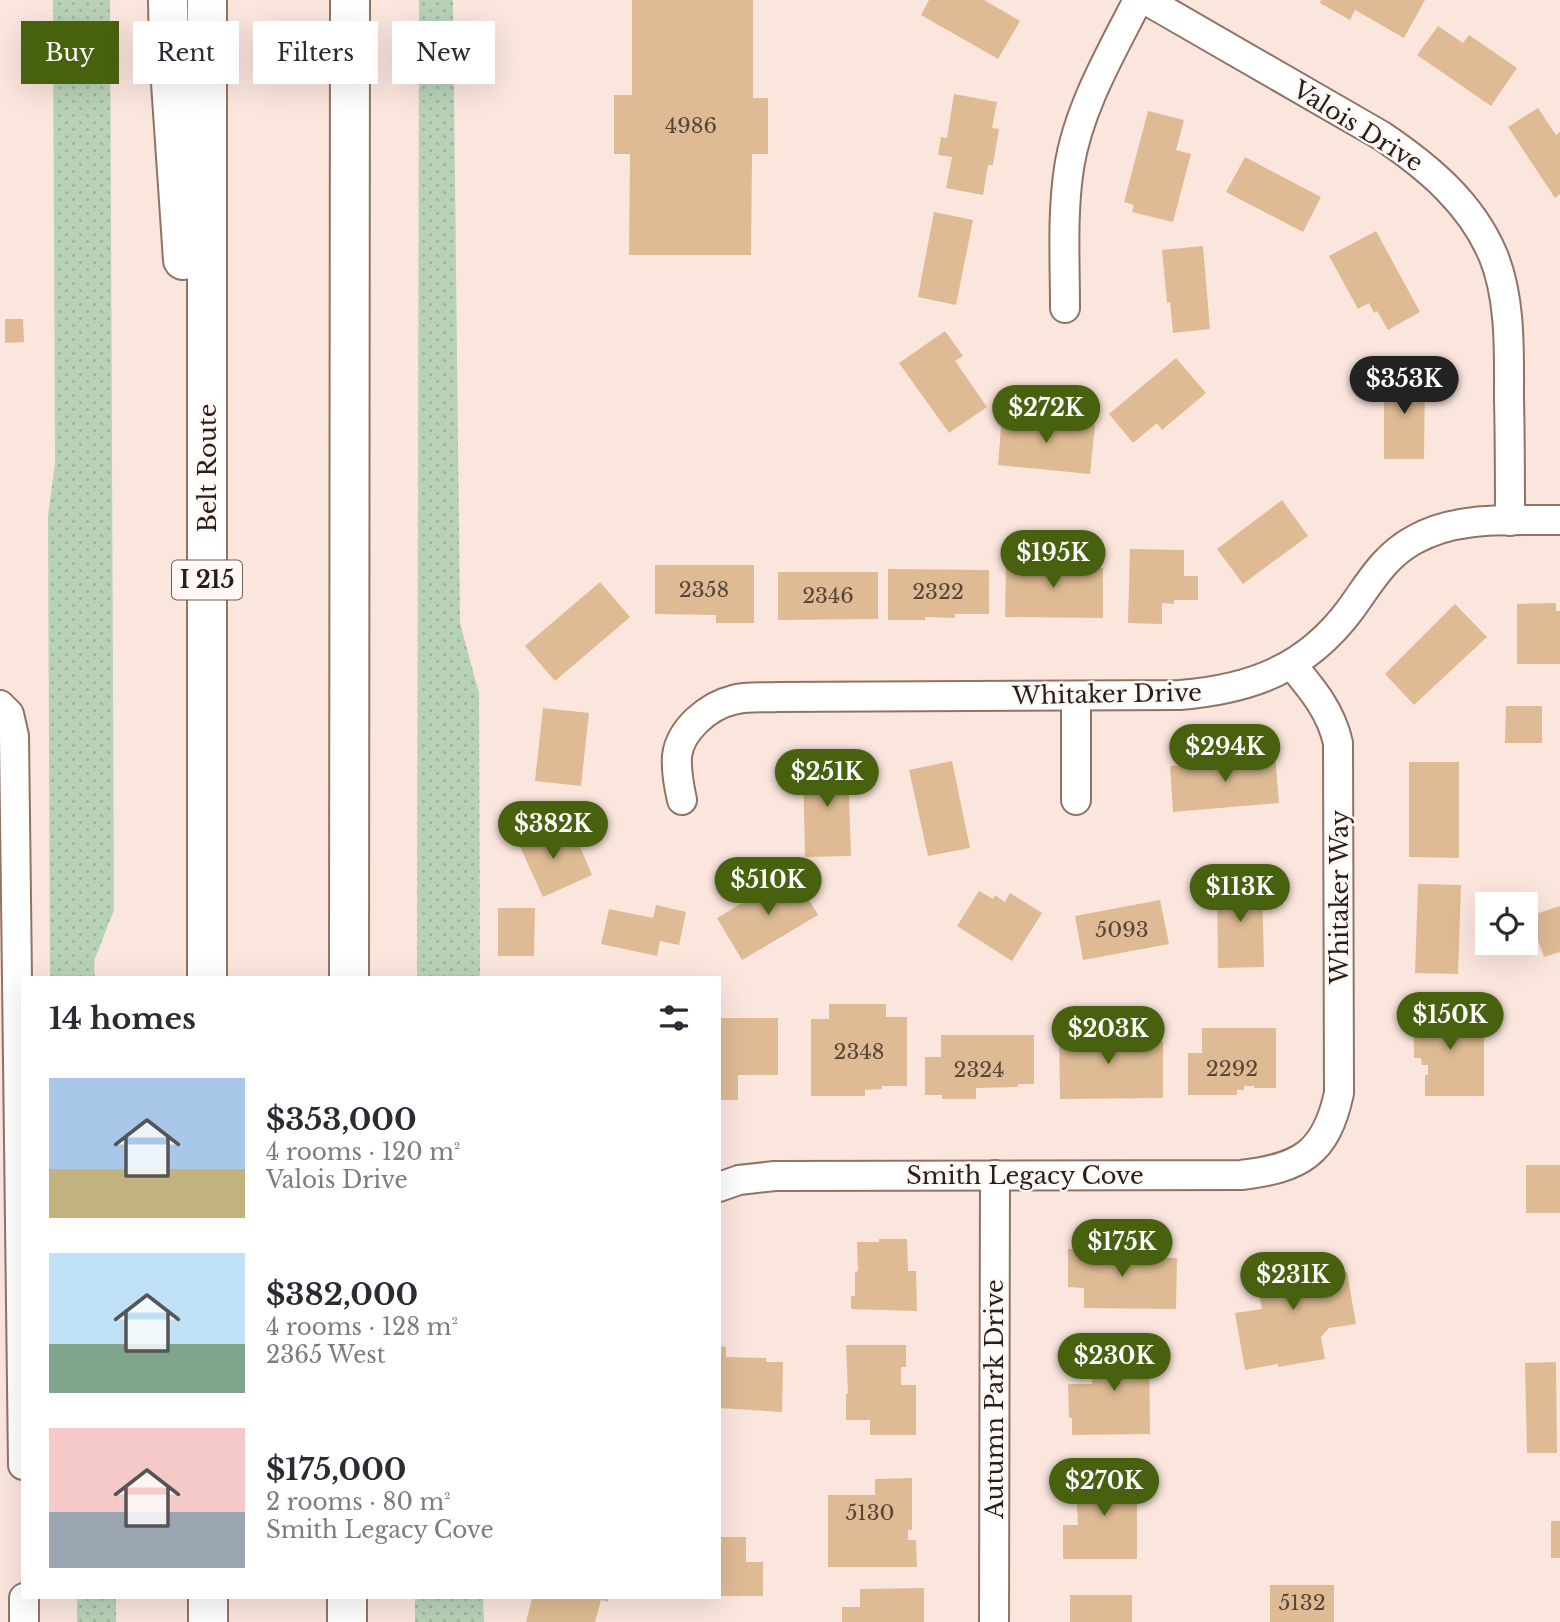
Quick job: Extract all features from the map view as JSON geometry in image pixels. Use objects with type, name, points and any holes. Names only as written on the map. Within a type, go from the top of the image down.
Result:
[{"type":"highway","points":[[168,0],[182,242],[207,508]]},
{"type":"highway","name":"Belt Route","points":[[207,0],[207,976]]},
{"type":"highway","points":[[349,976],[350,0]]},
{"type":"highway","points":[[208,1599],[208,1622]]},
{"type":"highway","points":[[347,1599],[347,1622]]},
{"type":"street","points":[[1065,308],[1065,218],[1069,167],[1082,117],[1109,55],[1138,0]]},
{"type":"street","name":"Valois Drive","points":[[1146,0],[1382,136],[1418,161],[1451,191],[1474,221],[1493,256],[1503,290],[1509,363],[1510,521]]},
{"type":"street","name":"Whitaker Drive","points":[[682,800],[677,778],[677,754],[683,737],[694,724],[718,705],[733,700],[1209,693],[1266,678],[1292,665],[1324,640],[1392,555],[1413,540],[1436,529],[1472,522],[1560,520]]},
{"type":"street","name":"Whitaker Way","points":[[1292,665],[1330,716],[1338,743],[1341,1068],[1334,1116],[1323,1139]]},
{"type":"street","points":[[1076,696],[1076,800]]},
{"type":"street","points":[[0,705],[9,714],[14,736],[9,1022],[21,1332]]},
{"type":"street","name":"Smith Legacy Cove","points":[[721,1186],[739,1180],[775,1176],[1241,1175],[1291,1164],[1307,1155],[1323,1139]]},
{"type":"street","name":"Autumn Park Drive","points":[[994,1622],[995,1175]]},
{"type":"street","points":[[0,1358],[21,1358]]},
{"type":"street","points":[[23,1599],[24,1622]]},
{"type":"green space","points":[[53,0],[110,0],[110,21],[53,21]]},
{"type":"green space","points":[[419,0],[453,0],[453,21],[419,21]]},
{"type":"green space","points":[[53,84],[110,84],[114,910],[94,961],[95,976],[50,976],[48,516],[55,463]]},
{"type":"green space","points":[[419,84],[454,84],[460,623],[479,693],[480,976],[417,976]]},
{"type":"green space","points":[[77,1599],[116,1599],[116,1622],[77,1622]]},
{"type":"green space","points":[[415,1599],[483,1599],[484,1622],[415,1622]]},
{"type":"building","points":[[632,0],[753,0],[753,98],[768,98],[768,154],[752,154],[751,255],[629,255],[630,154],[614,154],[614,95],[632,95]]},
{"type":"building","points":[[929,0],[984,0],[1020,21],[998,59],[921,15]]},
{"type":"building","points":[[1321,0],[1425,0],[1404,38],[1355,10],[1350,20],[1320,3]]},
{"type":"building","points":[[1438,26],[1463,43],[1469,35],[1517,68],[1491,106],[1417,55]]},
{"type":"building","points":[[954,94],[997,102],[992,128],[999,129],[993,165],[988,165],[983,195],[946,188],[952,157],[938,155],[941,137],[947,138]]},
{"type":"building","points":[[1538,108],[1556,135],[1560,132],[1560,194],[1555,198],[1508,127]]},
{"type":"building","points":[[1148,111],[1184,120],[1176,150],[1191,154],[1173,222],[1132,212],[1134,205],[1124,202]]},
{"type":"building","points":[[1245,157],[1321,197],[1303,232],[1226,192]]},
{"type":"building","points":[[934,212],[973,220],[956,305],[918,297]]},
{"type":"building","points":[[1376,231],[1420,312],[1388,330],[1369,303],[1358,309],[1329,256]]},
{"type":"building","points":[[1203,246],[1210,329],[1173,333],[1162,250]]},
{"type":"building","points":[[5,319],[23,319],[24,342],[5,343]]},
{"type":"building","points":[[945,331],[963,356],[955,361],[987,407],[949,433],[899,363]]},
{"type":"building","points":[[1176,358],[1206,393],[1162,430],[1157,423],[1133,443],[1109,414]]},
{"type":"building","points":[[1384,373],[1425,374],[1424,459],[1384,459]]},
{"type":"building","points":[[1002,416],[1095,425],[1090,474],[998,465]]},
{"type":"building","points":[[1282,500],[1308,536],[1243,584],[1217,549]]},
{"type":"building","points":[[1130,549],[1184,550],[1184,576],[1198,576],[1198,600],[1162,603],[1162,624],[1128,623]]},
{"type":"building","points":[[1025,555],[1060,556],[1060,567],[1103,568],[1103,618],[1005,617],[1006,563],[1024,563]]},
{"type":"building","points":[[655,565],[754,565],[754,623],[716,623],[716,615],[655,614]]},
{"type":"building","points":[[888,569],[989,570],[989,614],[955,614],[955,618],[925,617],[925,620],[888,620]]},
{"type":"building","points":[[778,572],[878,572],[878,619],[778,620]]},
{"type":"building","points":[[600,582],[630,617],[555,681],[525,646]]},
{"type":"building","points":[[1556,603],[1556,611],[1560,611],[1560,664],[1517,664],[1517,604]]},
{"type":"building","points":[[1455,604],[1487,637],[1414,705],[1385,674]]},
{"type":"building","points":[[1506,706],[1542,706],[1542,743],[1505,743]]},
{"type":"building","points":[[543,708],[589,713],[581,786],[535,781]]},
{"type":"building","points":[[1275,755],[1279,803],[1173,812],[1170,766]]},
{"type":"building","points":[[848,761],[851,856],[805,857],[803,762]]},
{"type":"building","points":[[952,761],[970,848],[928,856],[909,770]]},
{"type":"building","points":[[1409,762],[1459,762],[1459,858],[1409,857]]},
{"type":"building","points":[[550,826],[557,842],[564,839],[568,847],[578,842],[592,875],[543,897],[517,840]]},
{"type":"building","points":[[793,873],[818,915],[742,960],[717,918]]},
{"type":"building","points":[[1262,879],[1264,967],[1218,968],[1217,880]]},
{"type":"building","points":[[1418,884],[1461,885],[1458,974],[1415,973]]},
{"type":"building","points":[[979,891],[993,899],[995,895],[1005,902],[1010,893],[1042,913],[1012,961],[957,926]]},
{"type":"building","points":[[1160,900],[1169,944],[1083,960],[1075,916]]},
{"type":"building","points":[[656,905],[686,912],[679,945],[660,941],[657,956],[601,944],[609,909],[653,918]]},
{"type":"building","points":[[1560,906],[1560,952],[1544,957],[1538,941],[1538,913]]},
{"type":"building","points":[[498,908],[535,908],[534,956],[498,956]]},
{"type":"building","points":[[829,1004],[886,1004],[886,1017],[907,1017],[907,1086],[882,1086],[882,1089],[865,1090],[865,1096],[811,1096],[811,1019],[829,1019]]},
{"type":"building","points":[[1413,1007],[1459,1007],[1459,1022],[1484,1022],[1484,1096],[1425,1096],[1428,1065],[1422,1065],[1421,1058],[1414,1058]]},
{"type":"building","points":[[721,1018],[778,1018],[778,1075],[738,1075],[738,1100],[721,1100]]},
{"type":"building","points":[[1100,1026],[1100,1035],[1116,1035],[1116,1042],[1163,1041],[1163,1098],[1060,1099],[1059,1027]]},
{"type":"building","points":[[1202,1028],[1276,1028],[1276,1088],[1244,1086],[1244,1090],[1237,1090],[1237,1095],[1188,1095],[1188,1053],[1202,1053]]},
{"type":"building","points":[[941,1035],[1034,1035],[1034,1084],[976,1088],[976,1099],[942,1099],[942,1095],[925,1095],[925,1057],[941,1057]]},
{"type":"building","points":[[1526,1165],[1560,1165],[1560,1213],[1526,1213]]},
{"type":"building","points":[[879,1239],[907,1239],[908,1271],[916,1271],[917,1311],[851,1309],[851,1296],[855,1296],[855,1272],[858,1271],[857,1242],[879,1242]]},
{"type":"building","points":[[1085,1245],[1119,1245],[1119,1257],[1177,1258],[1176,1309],[1084,1308],[1084,1288],[1068,1287],[1068,1249],[1085,1249]]},
{"type":"building","points":[[1292,1255],[1293,1260],[1309,1258],[1310,1263],[1325,1261],[1327,1275],[1347,1272],[1356,1324],[1329,1328],[1321,1337],[1325,1359],[1245,1370],[1235,1313],[1262,1309],[1253,1262]]},
{"type":"building","points":[[1149,1343],[1150,1434],[1072,1435],[1068,1384],[1092,1384],[1092,1344]]},
{"type":"building","points":[[846,1345],[906,1345],[906,1367],[901,1367],[901,1385],[916,1385],[916,1435],[870,1435],[870,1420],[846,1420]]},
{"type":"building","points":[[721,1346],[726,1347],[726,1357],[766,1358],[766,1362],[783,1362],[782,1412],[721,1408]]},
{"type":"building","points":[[1556,1362],[1557,1453],[1527,1453],[1525,1363]]},
{"type":"building","points":[[1137,1471],[1137,1559],[1063,1559],[1063,1525],[1078,1525],[1076,1488],[1081,1488],[1080,1472]]},
{"type":"building","points":[[912,1478],[912,1530],[908,1530],[908,1540],[916,1540],[917,1567],[828,1567],[828,1495],[875,1495],[875,1479]]},
{"type":"building","points":[[1551,1521],[1560,1521],[1560,1558],[1551,1558]]},
{"type":"building","points":[[721,1537],[746,1537],[746,1562],[763,1562],[763,1596],[721,1596]]},
{"type":"building","points":[[1270,1585],[1334,1585],[1334,1622],[1270,1622]]},
{"type":"building","points":[[924,1588],[924,1622],[842,1622],[842,1607],[860,1607],[860,1589]]},
{"type":"building","points":[[1070,1595],[1132,1595],[1132,1622],[1070,1622]]},
{"type":"building","points":[[532,1599],[609,1599],[608,1602],[601,1600],[595,1622],[526,1622]]}]
